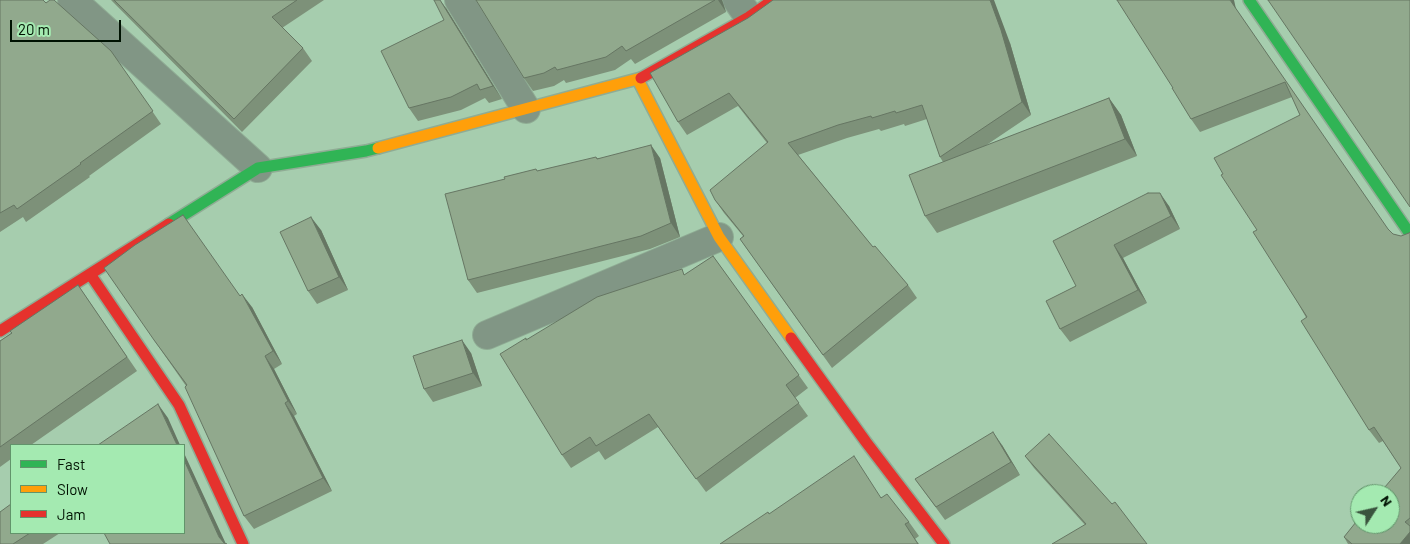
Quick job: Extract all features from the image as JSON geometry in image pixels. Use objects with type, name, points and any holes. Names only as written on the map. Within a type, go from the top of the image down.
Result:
[{"type":"street","points":[[72,0],[258,168]]},
{"type":"street","points":[[459,0],[526,109]]},
{"type":"street","points":[[0,331],[258,168],[366,151],[638,80],[743,8],[773,0]]},
{"type":"street","points":[[1249,0],[1410,234]]},
{"type":"street","points":[[638,80],[719,237],[866,442],[944,544]]},
{"type":"street","points":[[487,335],[719,237]]},
{"type":"street","points":[[90,274],[179,405],[243,544]]},
{"type":"building","points":[[0,0],[43,0],[46,3],[54,0],[111,51],[153,111],[17,209],[14,205],[0,213]]},
{"type":"building","points":[[114,0],[297,0],[272,17],[303,48],[234,119]]},
{"type":"building","points":[[434,0],[440,0],[493,86],[480,90],[477,84],[451,97],[409,108],[381,51],[444,20]]},
{"type":"building","points":[[476,0],[715,0],[626,51],[622,46],[606,57],[557,70],[555,67],[544,73],[524,78]]},
{"type":"building","points":[[773,0],[990,0],[1001,30],[1022,102],[940,157],[922,105],[896,113],[895,111],[838,125],[788,143],[873,247],[875,246],[908,285],[823,355],[740,239],[744,236],[715,200],[710,190],[768,142],[729,93],[678,122],[650,73],[748,18]]},
{"type":"building","points":[[1117,0],[1230,0],[1388,229],[1393,234],[1401,236],[1410,232],[1410,518],[1405,522],[1410,526],[1410,532],[1400,544],[1352,544],[1344,537],[1350,530],[1350,534],[1400,534],[1400,484],[1387,484],[1401,468],[1374,427],[1369,430],[1301,321],[1307,317],[1253,232],[1257,230],[1221,175],[1223,174],[1214,158],[1300,115],[1285,82],[1191,119]]},
{"type":"building","points":[[1268,0],[1410,0],[1410,207]]},
{"type":"building","points":[[1109,98],[1125,139],[925,216],[909,175]]},
{"type":"building","points":[[651,145],[671,223],[641,236],[468,280],[445,194],[536,169],[537,171],[596,157],[597,159]]},
{"type":"building","points":[[1148,193],[1160,193],[1171,216],[1114,245],[1138,290],[1060,329],[1046,301],[1076,286],[1053,241]]},
{"type":"building","points":[[183,215],[240,296],[242,294],[273,351],[265,356],[288,401],[285,403],[323,478],[244,516],[185,387],[187,385],[104,268],[135,245]]},
{"type":"building","points":[[311,217],[339,277],[308,291],[280,232]]},
{"type":"building","points":[[713,256],[799,375],[786,385],[799,403],[696,479],[649,414],[596,446],[590,437],[562,455],[500,354],[597,297],[682,269],[684,275]]},
{"type":"building","points":[[78,285],[127,357],[0,447],[0,341],[12,333],[10,331]]},
{"type":"building","points":[[462,340],[473,373],[424,389],[413,356]]},
{"type":"building","points":[[158,404],[177,444],[99,444]]},
{"type":"building","points":[[993,432],[1011,462],[936,507],[915,479]]},
{"type":"building","points":[[1049,434],[1112,504],[1115,502],[1147,544],[1052,544],[1086,524],[1025,456]]},
{"type":"building","points":[[854,456],[881,498],[887,494],[909,522],[905,524],[918,544],[720,544],[768,512],[769,514]]},
{"type":"building","points":[[185,462],[219,537],[227,544],[110,544],[105,534],[185,534]]},
{"type":"building","points":[[10,505],[10,534],[28,534],[13,544],[0,544],[0,512]]},
{"type":"traffic: fast","points":[[1249,0],[1410,234]]},
{"type":"traffic: fast","points":[[169,224],[258,168],[378,148]]},
{"type":"traffic: slow","points":[[378,148],[641,78]]},
{"type":"traffic: slow","points":[[638,80],[719,237],[791,338]]},
{"type":"traffic: jam","points":[[641,78],[749,17],[773,0]]},
{"type":"traffic: jam","points":[[0,331],[169,224]]},
{"type":"traffic: jam","points":[[90,274],[179,405],[243,544]]},
{"type":"traffic: jam","points":[[791,338],[866,442],[944,544]]}]
